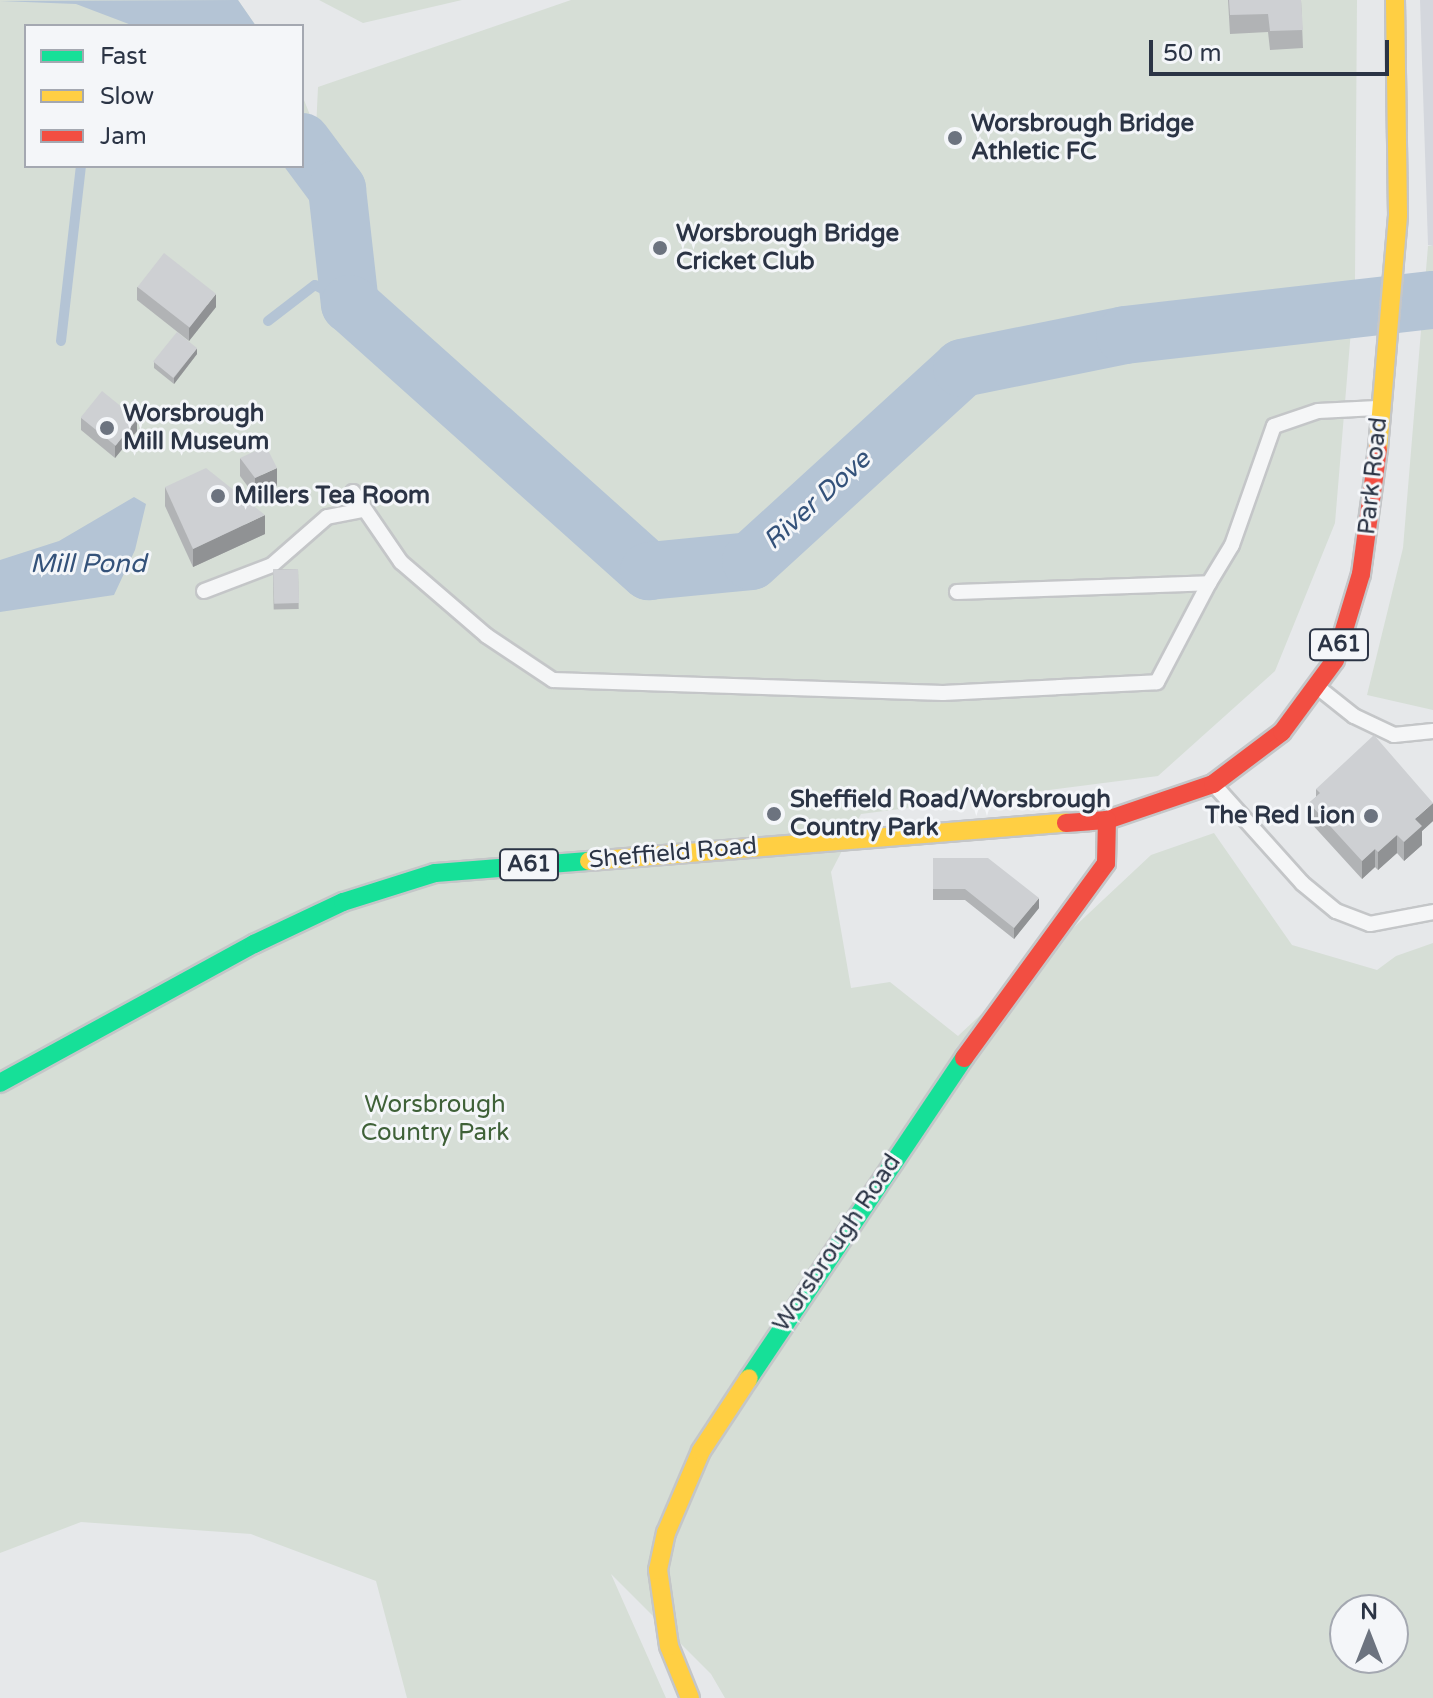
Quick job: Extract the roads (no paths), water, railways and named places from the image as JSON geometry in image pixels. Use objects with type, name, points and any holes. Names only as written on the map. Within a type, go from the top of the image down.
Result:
[{"type":"main road","name":"Park Road","points":[[1107,820],[1213,784],[1282,732],[1335,660],[1361,574],[1387,346],[1398,215],[1395,0]]},
{"type":"main road","name":"Sheffield Road","points":[[0,1083],[254,944],[343,902],[435,873],[1107,820]]},
{"type":"main road","name":"Worsbrough Road","points":[[690,1698],[669,1646],[658,1570],[666,1533],[701,1451],[922,1116],[1106,863],[1107,820]]},
{"type":"lane","points":[[353,492],[401,562],[487,636],[553,680],[943,693],[1157,682],[1232,545],[1274,426],[1318,411],[1381,408]]},
{"type":"lane","points":[[204,591],[272,565],[327,517],[364,510]]},
{"type":"lane","points":[[957,592],[1209,583]]},
{"type":"lane","points":[[1318,687],[1354,716],[1394,735],[1433,731]]},
{"type":"lane","points":[[1213,784],[1302,883],[1336,911],[1370,924],[1433,912]]},
{"type":"water","points":[[238,0],[255,24],[129,24],[76,4],[0,1]]},
{"type":"water","name":"Mill Pond","points":[[134,497],[146,504],[135,550],[114,595],[0,612],[0,560],[59,541]]},
{"type":"waterway","name":"River Dove","points":[[304,145],[337,189],[350,304],[649,571],[751,561],[962,368],[1125,335],[1433,300]]},
{"type":"waterway","points":[[61,341],[81,168]]},
{"type":"waterway","points":[[268,321],[315,285],[350,304]]},
{"type":"place","name":"Worsbrough Bridge Athletic FC","points":[[955,138]]},
{"type":"place","name":"Worsbrough Bridge Cricket Club","points":[[660,248]]},
{"type":"place","name":"Worsbrough Mill Museum","points":[[107,428]]},
{"type":"place","name":"Millers Tea Room","points":[[218,496]]},
{"type":"place","name":"Sheffield Road/Worsbrough Country Park","points":[[774,814]]},
{"type":"place","name":"The Red Lion","points":[[1371,816]]},
{"type":"park label","name":"Worsbrough Country Park","points":[[435,1119]]}]
